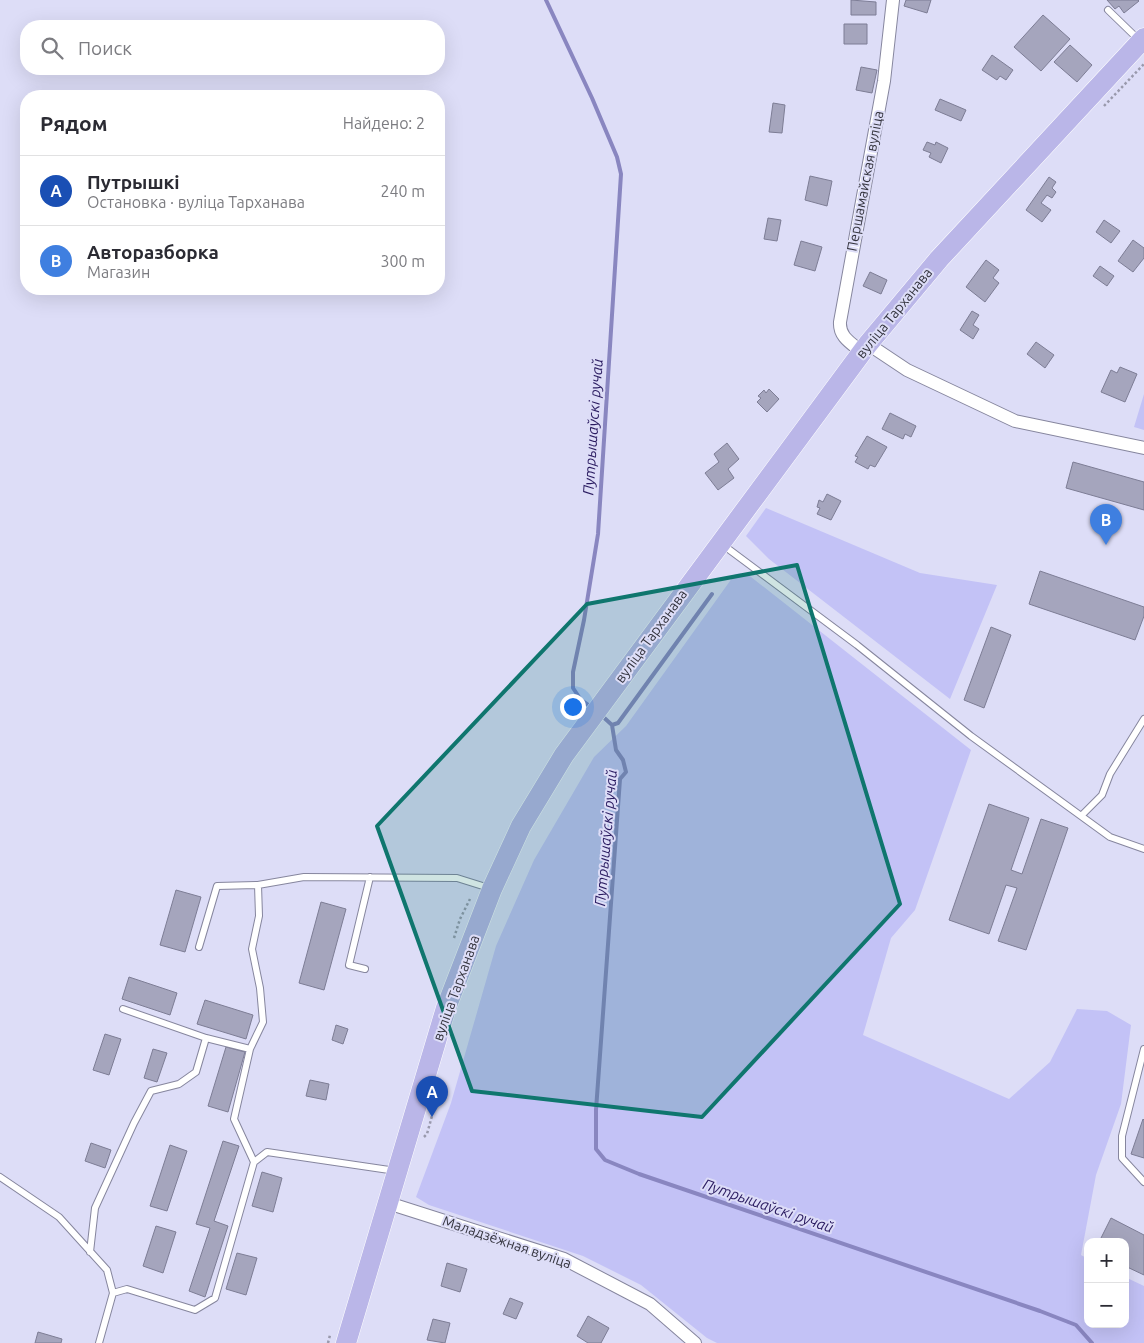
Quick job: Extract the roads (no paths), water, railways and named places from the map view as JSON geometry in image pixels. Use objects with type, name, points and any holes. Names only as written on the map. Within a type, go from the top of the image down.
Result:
[{"type":"main road","name":"вуліца Тарханава","points":[[346,1343],[446,1008],[492,889],[521,826],[564,755],[865,348],[939,259],[1142,40]]},
{"type":"street","name":"Першамайская вуліца","points":[[893,0],[884,81],[840,330],[845,338],[907,370],[1015,421],[1144,448]]},
{"type":"street","name":"Маладзёжная вуліца","points":[[388,1203],[564,1259],[650,1304],[695,1343]]},
{"type":"lane","points":[[1108,10],[1142,40]]},
{"type":"lane","points":[[720,543],[858,645],[971,736],[1110,838],[1144,849]]},
{"type":"lane","points":[[1081,816],[1102,795],[1110,774],[1144,719]]},
{"type":"lane","points":[[199,948],[217,886],[258,885],[304,877],[370,876],[457,878],[492,889]]},
{"type":"lane","points":[[365,969],[349,965],[370,876]]},
{"type":"lane","points":[[254,1162],[234,1119],[250,1049],[263,1022],[260,988],[252,949],[259,916],[258,885]]},
{"type":"lane","points":[[123,1009],[206,1038],[250,1049]]},
{"type":"lane","points":[[90,1252],[95,1208],[134,1123],[151,1091],[179,1084],[196,1072],[206,1038]]},
{"type":"lane","points":[[1144,1049],[1122,1136],[1122,1158],[1144,1182]]},
{"type":"lane","points":[[113,1294],[126,1289],[195,1310],[215,1298],[254,1162],[266,1152],[398,1171]]},
{"type":"lane","points":[[0,1177],[59,1217],[107,1270],[113,1294],[99,1343]]},
{"type":"waterway","name":"Путрышаўскі ручай","points":[[546,0],[592,98],[617,157],[621,174],[598,534],[584,620],[573,672],[573,688],[581,700],[591,707]]},
{"type":"waterway","points":[[612,725],[618,723],[712,594]]},
{"type":"waterway","name":"Путрышаўскі ручай","points":[[600,714],[612,725],[616,750],[623,760],[626,772],[620,779],[596,1110],[596,1149],[605,1160],[639,1174],[1076,1325],[1092,1343]]},
{"type":"place","name":"Авторазборка","points":[[1106,545]]},
{"type":"place","name":"Путрышкі","points":[[432,1117]]}]
